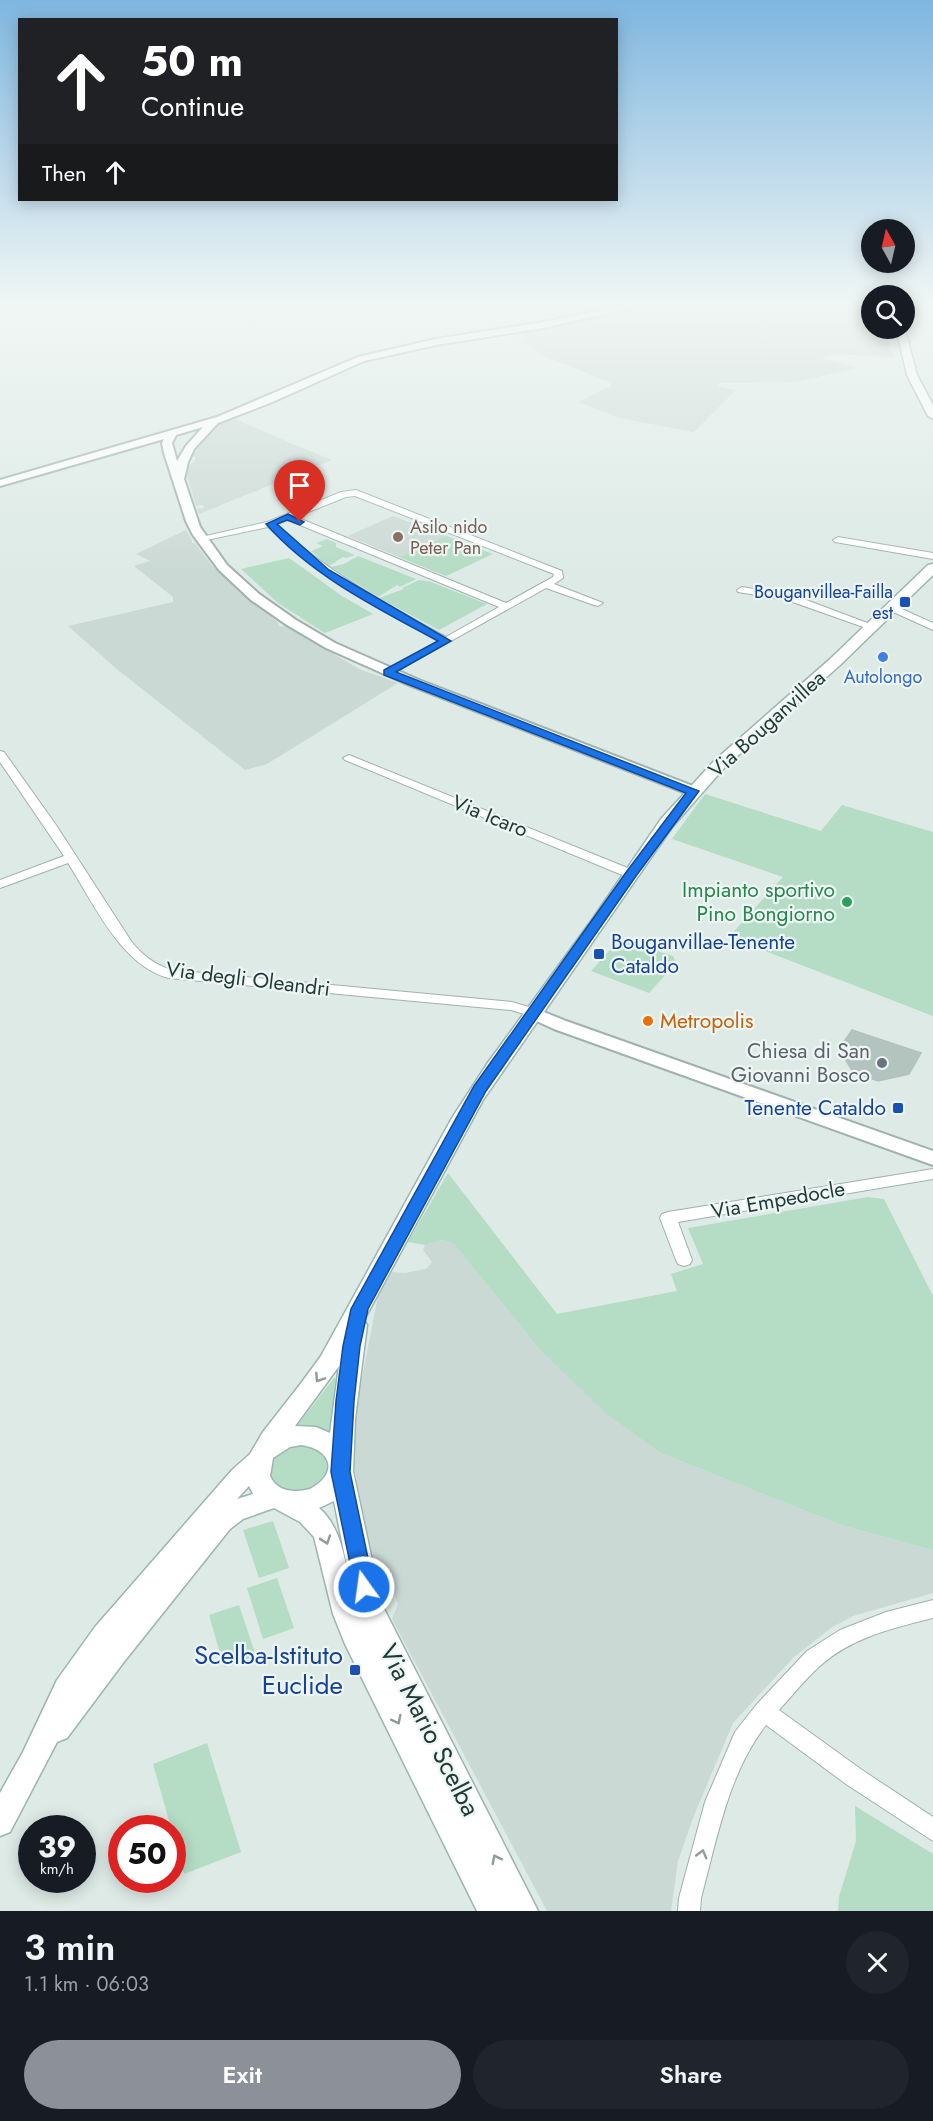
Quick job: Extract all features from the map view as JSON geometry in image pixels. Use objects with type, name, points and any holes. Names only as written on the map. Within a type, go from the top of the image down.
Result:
[{"type":"main road","points":[[922,395],[933,416]]},
{"type":"main road","name":"Via Bouganvillea","points":[[263,1455],[320,1379],[479,1089],[631,874],[693,791],[731,752],[797,697],[933,568]]},
{"type":"main road","points":[[33,1761],[113,1654],[220,1521],[234,1510],[280,1500],[300,1503],[320,1497],[336,1484],[341,1466],[351,1346],[359,1309]]},
{"type":"main road","points":[[0,1822],[33,1761],[67,1689],[105,1636],[241,1477],[285,1437],[309,1435],[330,1443],[341,1466]]},
{"type":"main road","points":[[263,1455],[257,1470],[259,1481],[265,1490],[280,1500]]},
{"type":"main road","name":"Via Mario Scelba","points":[[341,1466],[368,1603],[523,1911]]},
{"type":"main road","name":"Via Mario Scelba","points":[[280,1500],[309,1514],[320,1523],[326,1536],[346,1614],[359,1644],[493,1911]]},
{"type":"street","points":[[0,483],[221,419],[279,395]]},
{"type":"street","points":[[179,479],[184,454],[196,439],[221,419]]},
{"type":"street","points":[[196,439],[193,433],[176,432],[167,439],[170,459],[179,479],[186,510],[202,538],[223,564],[266,604],[337,648],[388,673],[693,791]]},
{"type":"street","points":[[119,449],[157,450],[170,459]]},
{"type":"street","points":[[202,538],[270,524],[344,494],[356,493],[559,573],[558,578],[388,673]]},
{"type":"street","points":[[288,517],[508,607]]},
{"type":"street","points":[[270,524],[326,572],[363,596],[446,641]]},
{"type":"street","points":[[838,540],[933,556]]},
{"type":"street","points":[[546,585],[598,603]]},
{"type":"street","points":[[742,590],[789,597],[873,627]]},
{"type":"street","points":[[893,608],[933,627]]},
{"type":"street","name":"Via degli Oleandri","points":[[0,754],[136,957],[164,972],[512,1006],[534,1013]]},
{"type":"street","name":"Via Icaro","points":[[349,758],[631,874]]},
{"type":"street","points":[[0,884],[71,858]]},
{"type":"street","points":[[534,1013],[560,1025],[933,1158]]},
{"type":"street","name":"Via Empedocle","points":[[684,1260],[668,1218],[933,1174]]},
{"type":"street","points":[[689,1911],[690,1898],[716,1802],[742,1739],[764,1711],[814,1658],[847,1636],[885,1621],[933,1609]]},
{"type":"street","points":[[764,1711],[854,1777],[933,1830]]},
{"type":"shaded area","points":[[592,395],[731,395],[694,432],[620,418],[578,402]]},
{"type":"shaded area","points":[[235,419],[332,460],[199,514],[197,509],[204,508],[203,505],[196,506],[187,475],[188,467],[196,457],[191,456],[202,439],[215,428]]},
{"type":"shaded area","name":"Asilo nido Peter Pan","points":[[393,516],[447,536],[399,557],[348,536]]},
{"type":"shaded area","points":[[186,530],[192,543],[195,543],[212,566],[248,599],[278,622],[279,626],[289,627],[359,669],[398,683],[267,764],[245,770],[118,670],[68,626],[173,602],[173,597],[134,566],[150,561],[136,554]]},
{"type":"shaded area","points":[[442,1240],[454,1244],[536,1345],[661,1453],[841,1525],[933,1550],[933,1593],[853,1616],[831,1628],[793,1658],[733,1723],[693,1818],[678,1861],[671,1911],[547,1911],[392,1619],[398,1604],[394,1593],[378,1588],[352,1455],[354,1418],[378,1296],[392,1272],[405,1273],[426,1269],[432,1262],[423,1250],[425,1245]]},
{"type":"green space","points":[[447,536],[493,554],[446,576],[399,557]]},
{"type":"green space","points":[[327,539],[336,543],[336,547],[355,555],[343,557],[329,566],[311,551],[323,546],[316,543]]},
{"type":"green space","points":[[358,556],[416,579],[400,587],[397,585],[378,597],[331,567],[344,564]]},
{"type":"green space","points":[[289,558],[342,596],[373,614],[325,633],[278,603],[241,569]]},
{"type":"green space","points":[[419,580],[431,582],[487,604],[439,630],[379,598],[404,589],[402,588]]},
{"type":"green space","name":"Impianto sportivo Pino Bongiorno","points":[[705,794],[821,831],[842,805],[933,832],[933,1016],[729,937],[783,877],[672,839]]},
{"type":"green space","points":[[620,939],[673,956],[676,963],[649,993],[591,971]]},
{"type":"green space","points":[[448,1173],[557,1314],[677,1291],[671,1274],[703,1264],[688,1228],[868,1197],[884,1199],[933,1296],[933,1550],[841,1525],[661,1453],[603,1411],[536,1345],[454,1244],[442,1240],[425,1245],[408,1242]]},
{"type":"green space","points":[[334,1378],[338,1379],[330,1434],[309,1426],[296,1427]]},
{"type":"green space","points":[[300,1443],[319,1447],[330,1460],[328,1477],[315,1490],[284,1492],[270,1480],[269,1463],[281,1448]]},
{"type":"green space","points":[[273,1521],[289,1568],[259,1578],[243,1530]]},
{"type":"green space","points":[[277,1578],[294,1628],[263,1639],[247,1588]]},
{"type":"green space","points":[[239,1605],[256,1656],[224,1667],[209,1615]]},
{"type":"green space","points":[[207,1743],[241,1852],[186,1873],[186,1815],[167,1815],[153,1764]]},
{"type":"green space","points":[[855,1806],[933,1854],[933,1911],[838,1911],[839,1897],[856,1841]]},
{"type":"building","name":"Chiesa di San Giovanni Bosco","points":[[852,1030],[921,1053],[909,1074],[878,1081],[853,1072],[839,1049]]},
{"type":"place","name":"Asilo nido Peter Pan","points":[[398,537]]},
{"type":"place","name":"Bouganvillea-Failla est","points":[[905,602]]},
{"type":"place","name":"Autolongo","points":[[883,657]]},
{"type":"place","name":"Impianto sportivo Pino Bongiorno","points":[[847,902]]},
{"type":"place","name":"Bouganvillae-Tenente Cataldo","points":[[599,954]]},
{"type":"place","name":"Metropolis","points":[[648,1021]]},
{"type":"place","name":"Chiesa di San Giovanni Bosco","points":[[882,1063]]},
{"type":"place","name":"Tenente Cataldo","points":[[898,1108]]},
{"type":"place","name":"Scelba-Istituto Euclide","points":[[355,1670]]},
{"type":"route","points":[[300,522],[288,517],[270,524],[326,572],[363,596],[446,641],[388,673],[693,791],[631,874],[479,1089],[359,1309],[351,1346],[343,1419],[341,1472],[364,1587]]}]
